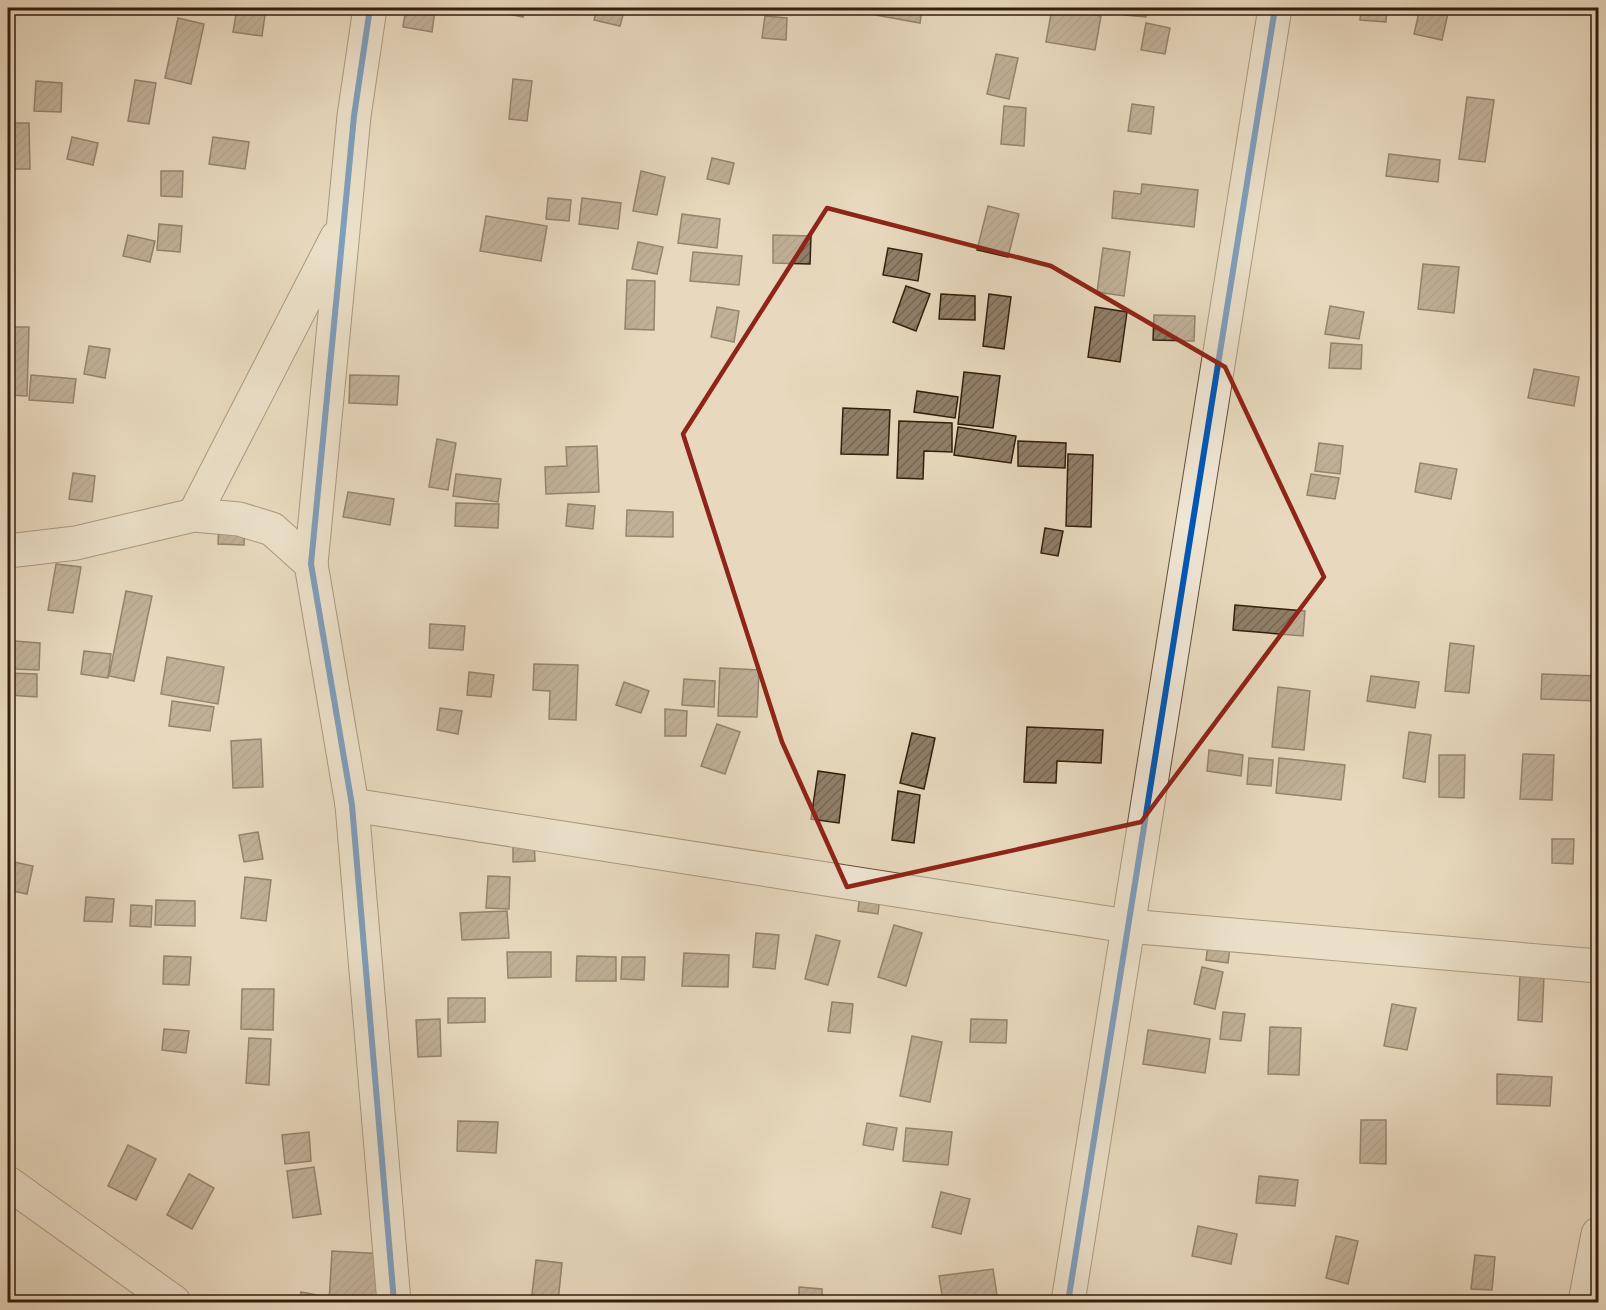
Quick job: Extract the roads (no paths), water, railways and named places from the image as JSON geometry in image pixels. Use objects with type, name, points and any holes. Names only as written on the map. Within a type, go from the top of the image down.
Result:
[{"type":"street","points":[[370,8],[354,116],[311,564],[352,805],[394,1302]]},
{"type":"street","points":[[1068,1302],[1275,8]]},
{"type":"street","points":[[194,515],[344,222]]},
{"type":"street","points":[[8,552],[76,543],[194,515],[239,519],[272,529],[311,564]]},
{"type":"street","points":[[352,805],[1127,926],[1599,966]]},
{"type":"street","points":[[8,1183],[174,1302]]},
{"type":"street","points":[[1585,1302],[1599,1234]]}]
